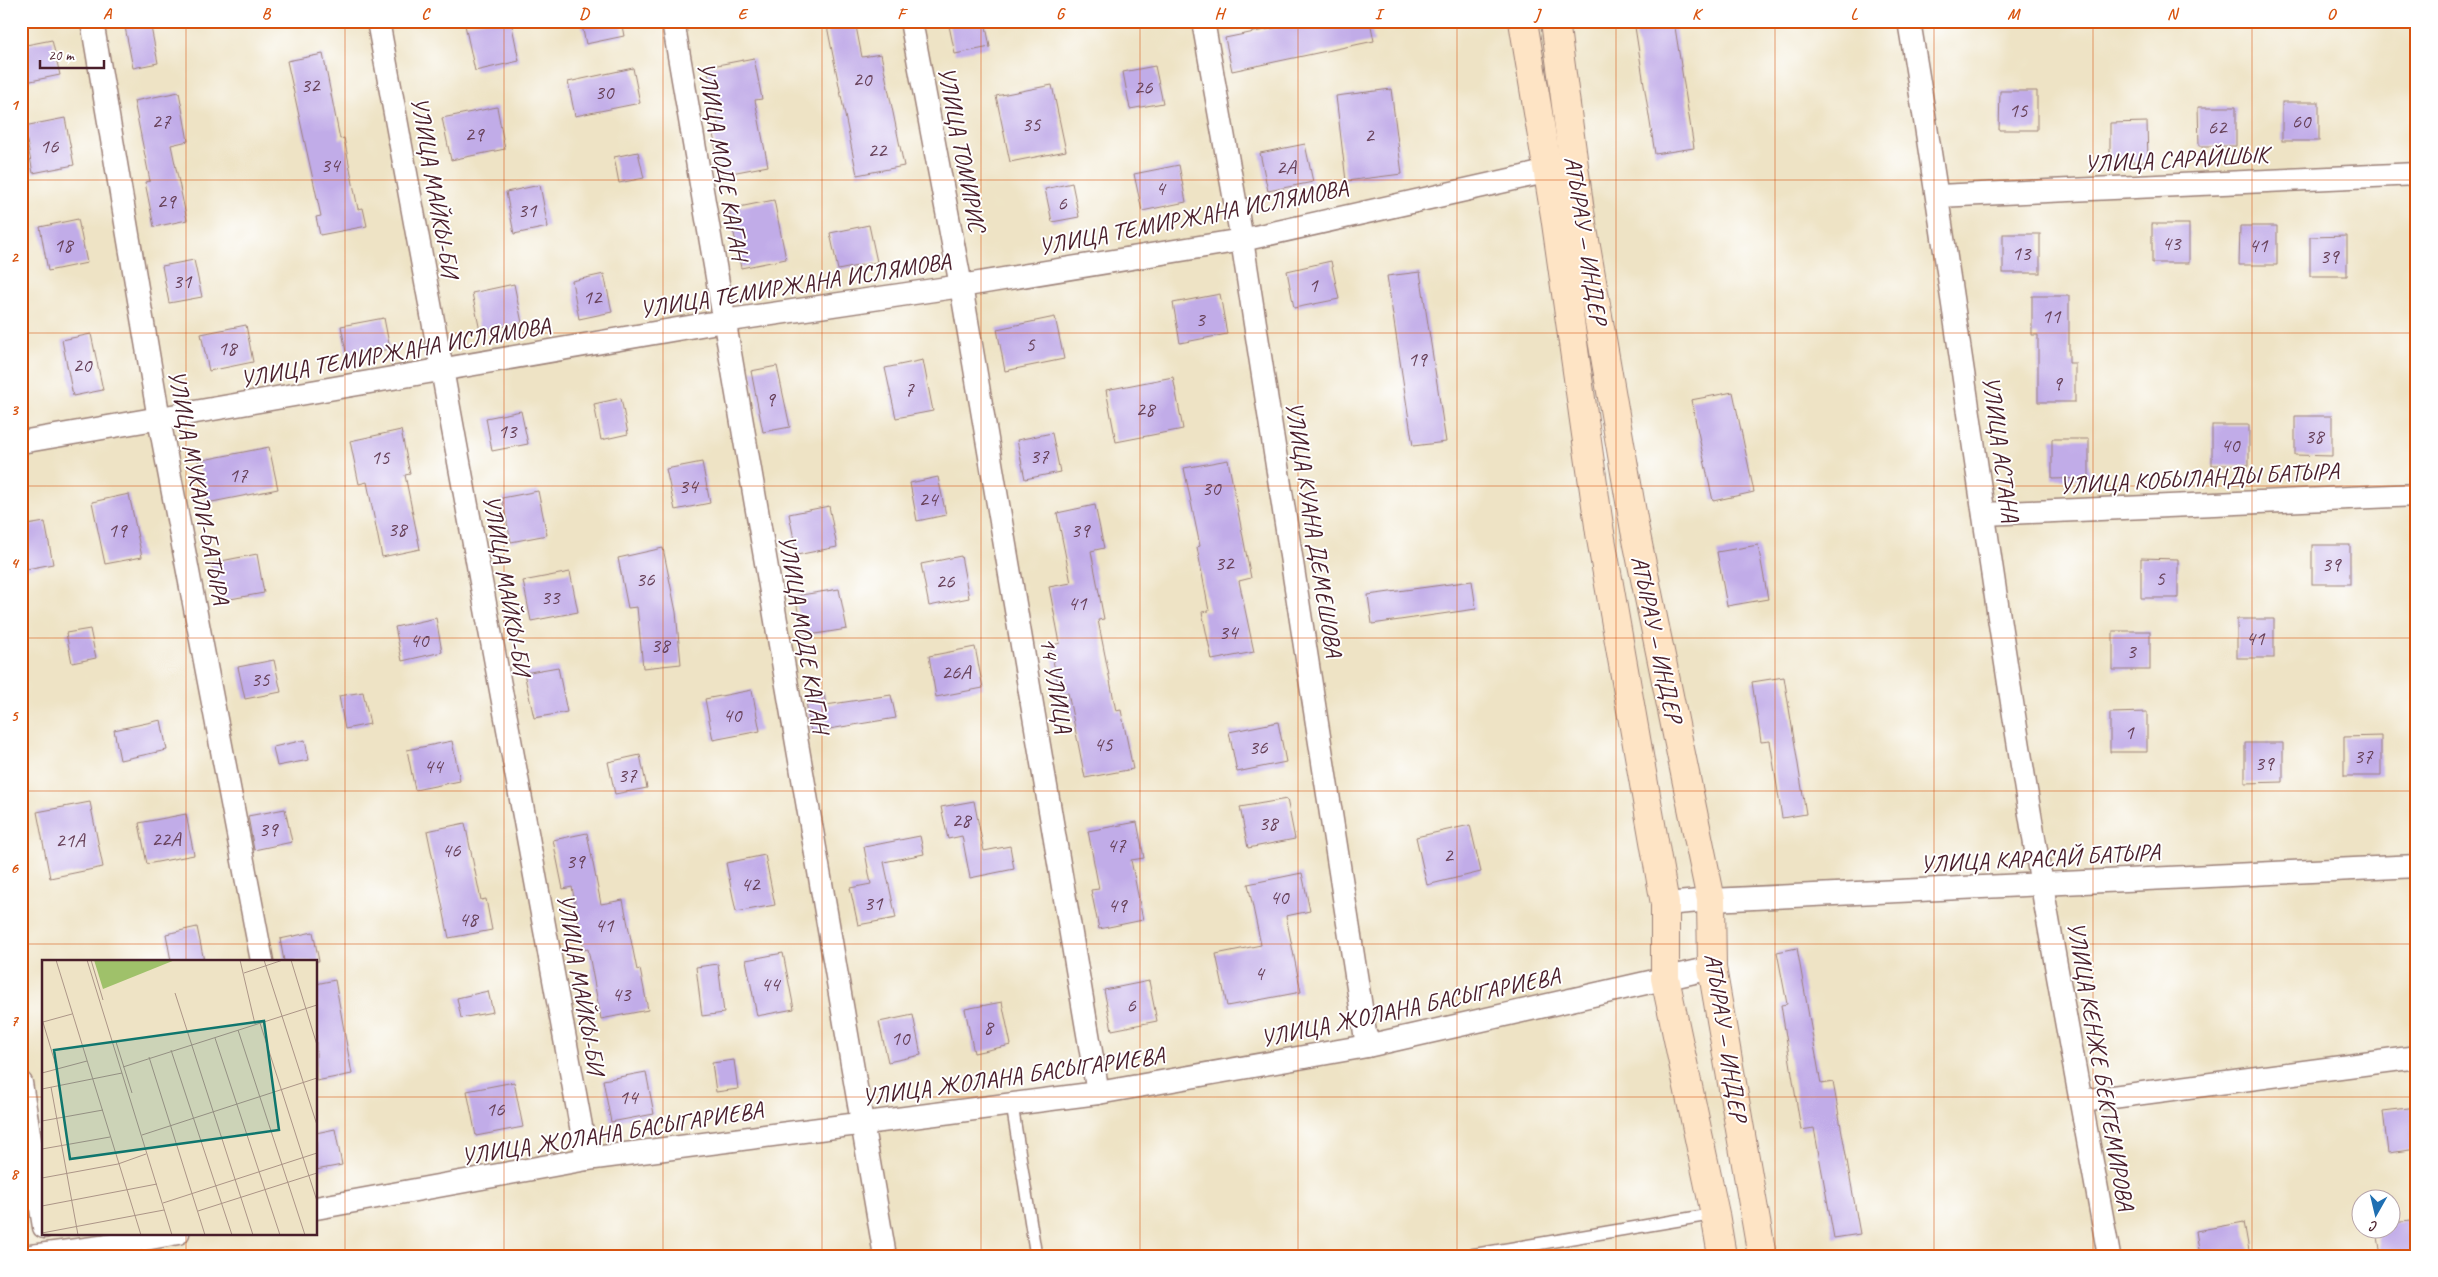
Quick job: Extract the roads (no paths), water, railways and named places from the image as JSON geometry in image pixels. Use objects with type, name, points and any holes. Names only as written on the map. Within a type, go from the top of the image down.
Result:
[{"type":"main road","name":"АТЫРАУ — ИНДЕР","points":[[1523,21],[1560,168],[1711,900],[1712,968],[1762,1256]]},
{"type":"main road","name":"АТЫРАУ — ИНДЕР","points":[[1555,21],[1560,168],[1600,533],[1666,904],[1665,978],[1715,1214],[1722,1256]]},
{"type":"street","name":"УЛИЦА МУКАЛИ-БАТЫРА","points":[[92,21],[158,420],[262,960]]},
{"type":"street","name":"УЛИЦА МАЙКЫ-БИ","points":[[378,21],[587,1159]]},
{"type":"street","name":"УЛИЦА МОДЕ КАГАН","points":[[673,21],[885,1256]]},
{"type":"street","name":"УЛИЦА ТОМИРИС","points":[[911,21],[961,286]]},
{"type":"street","name":"УЛИЦА КУАНА ДЕМЕШОВА","points":[[1203,21],[1242,240],[1367,1046]]},
{"type":"street","name":"УЛИЦА АСТАНА","points":[[1909,21],[1938,196],[1984,514],[2042,885]]},
{"type":"street","name":"УЛИЦА ТЕМИРЖАНА ИСЛЯМОВА","points":[[21,442],[158,420],[724,321],[961,286],[1242,240],[1560,168]]},
{"type":"street","name":"УЛИЦА САРАЙШЫК","points":[[1938,196],[2417,174]]},
{"type":"street","name":"14 УЛИЦА","points":[[961,286],[1098,1093]]},
{"type":"street","name":"УЛИЦА КОБЫЛАНДЫ БАТЫРА","points":[[1984,514],[2417,495]]},
{"type":"street","name":"УЛИЦА КАРАСАЙ БАТЫРА","points":[[1666,904],[1711,900],[2417,866]]},
{"type":"street","name":"УЛИЦА КЕНЖЕ БЕКТЕМИРОВА","points":[[2042,885],[2082,1100],[2108,1256]]},
{"type":"street","name":"УЛИЦА ЖОЛАНА БАСЫГАРИЕВА","points":[[318,1208],[587,1159],[1098,1093],[1367,1046],[1712,968]]},
{"type":"street","points":[[2082,1100],[2417,1057]]},
{"type":"street","points":[[21,1083],[42,1215]]},
{"type":"street","points":[[41,1247],[102,1252],[174,1234]]},
{"type":"lane","points":[[1012,1105],[1036,1256]]},
{"type":"lane","points":[[1465,1256],[1715,1214]]}]
